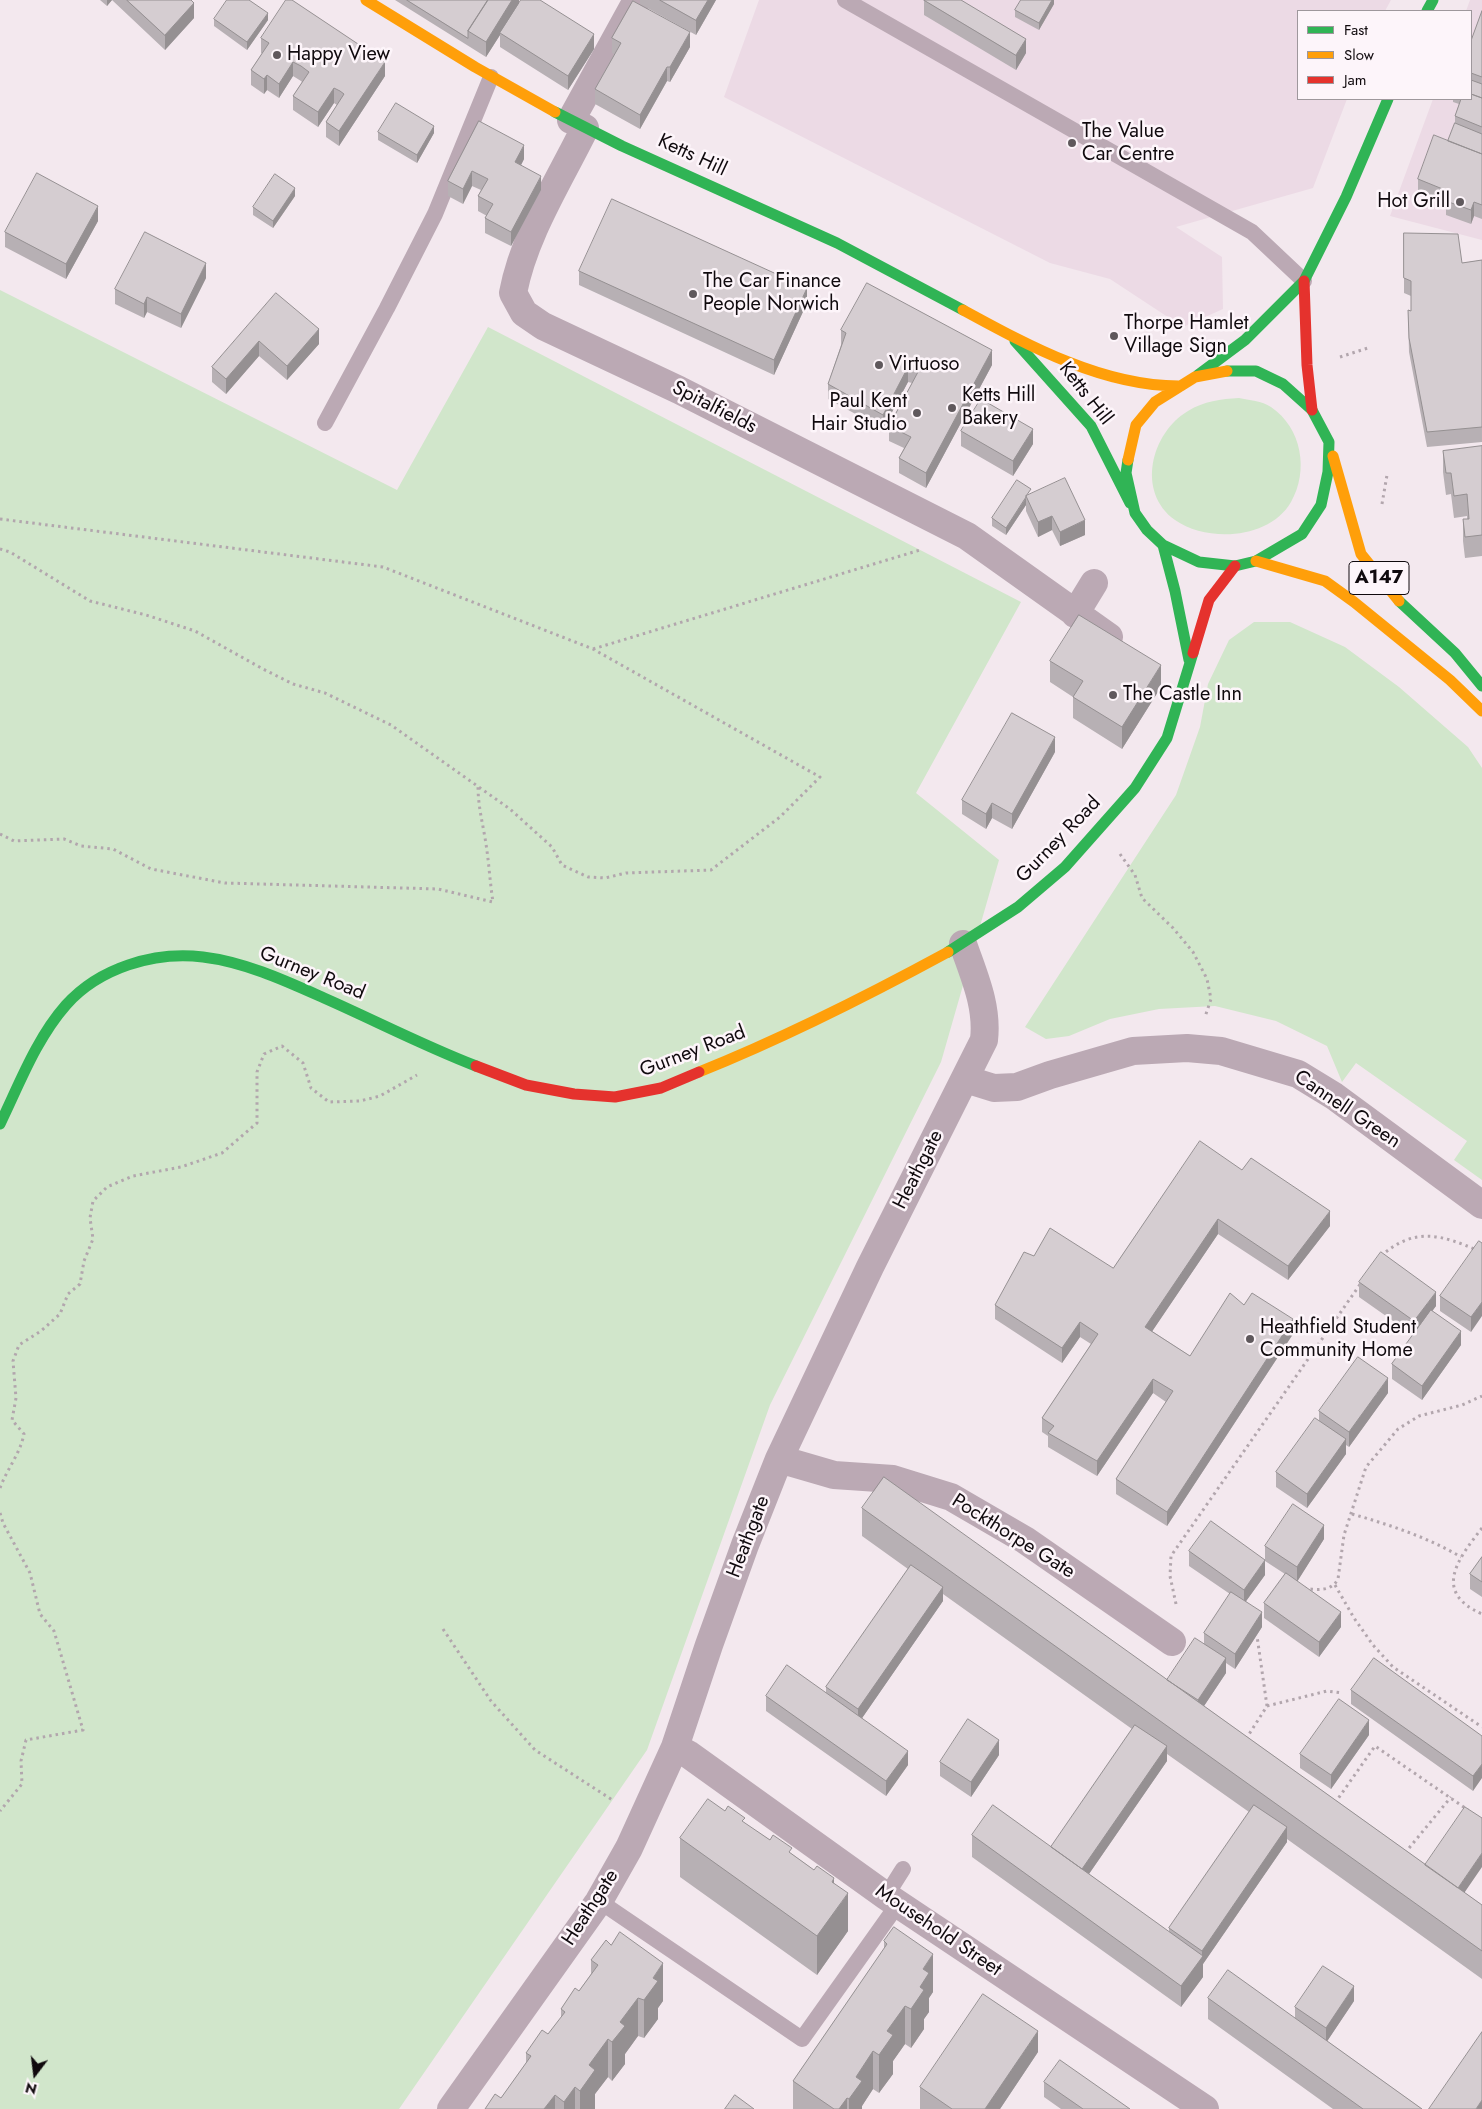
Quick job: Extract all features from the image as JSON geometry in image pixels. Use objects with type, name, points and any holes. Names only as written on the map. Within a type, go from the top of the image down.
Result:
[{"type":"main road","name":"Ketts Hill","points":[[366,0],[491,77],[578,124],[872,260],[1008,334],[1074,362],[1123,379],[1152,386],[1181,386]]},
{"type":"main road","name":"A147","points":[[1329,442],[1328,472],[1321,505],[1302,534],[1256,561],[1235,566],[1200,562],[1163,545],[1147,530],[1135,513],[1126,473],[1129,449],[1136,426],[1155,402],[1195,377],[1245,340],[1304,281],[1346,197],[1388,100]]},
{"type":"main road","name":"A147","points":[[1304,281],[1307,365],[1312,410]]},
{"type":"main road","name":"Ketts Hill","points":[[1008,334],[1091,426],[1135,513]]},
{"type":"main road","name":"A147","points":[[1195,377],[1226,372],[1256,371],[1284,384],[1312,410],[1329,442],[1361,554],[1396,598],[1455,653],[1482,686]]},
{"type":"main road","name":"Gurney Road","points":[[1163,545],[1190,662]]},
{"type":"main road","name":"A147","points":[[1256,561],[1325,581],[1354,602],[1450,680],[1482,711]]},
{"type":"main road","name":"Gurney Road","points":[[0,1124],[41,1041],[66,1005],[94,982],[128,964],[160,956],[203,957],[245,967],[284,980],[440,1050],[526,1085],[574,1094],[615,1098],[661,1088],[739,1056],[906,975],[964,944],[1018,907],[1065,867],[1135,788],[1167,738],[1209,600],[1235,566]]},
{"type":"street","name":"Spitalfields","points":[[637,0],[578,124],[518,269],[513,293],[524,313],[542,326],[679,390],[966,536],[1075,614],[1132,652]]},
{"type":"street","points":[[1075,614],[1094,583]]},
{"type":"street","name":"Heathgate","points":[[451,2109],[599,1901],[642,1820],[675,1747],[708,1644],[779,1459],[870,1267],[984,1040],[986,1024],[978,987],[964,944]]},
{"type":"street","name":"Cannell Green","points":[[965,1079],[994,1088],[1017,1087],[1050,1075],[1133,1051],[1222,1050],[1298,1074],[1334,1096],[1482,1205]]},
{"type":"street","name":"Pockthorpe Gate","points":[[779,1459],[834,1475],[893,1479],[951,1497],[1025,1540],[1172,1642]]},
{"type":"street","name":"Mousehold Street","points":[[675,1747],[688,1754],[892,1900],[1205,2109]]},
{"type":"lane","points":[[845,0],[1252,232],[1304,281]]},
{"type":"lane","points":[[325,423],[435,214],[491,77]]},
{"type":"lane","points":[[599,1901],[802,2039],[892,1900],[903,1869]]},
{"type":"path","points":[[1336,358],[1368,348]]},
{"type":"path","points":[[0,519],[383,567],[593,649],[820,777],[780,816],[710,870],[626,873],[605,878],[588,877],[562,865],[552,847],[532,828],[478,786],[463,778],[391,725],[325,694],[293,684],[195,631],[146,615],[90,601],[10,552],[0,549]]},
{"type":"path","points":[[593,649],[966,536]]},
{"type":"path","points":[[0,834],[14,841],[64,839],[81,846],[113,849],[150,869],[225,883],[438,889],[493,902],[488,873],[487,845],[478,804],[478,786]]},
{"type":"path","points":[[1093,834],[1122,855],[1134,875],[1142,898],[1173,928],[1193,952],[1206,979],[1211,999],[1195,1049]]},
{"type":"path","points":[[0,1488],[3,1478],[21,1449],[24,1434],[12,1420],[16,1398],[13,1361],[20,1345],[41,1331],[60,1314],[68,1294],[80,1284],[84,1261],[93,1239],[90,1218],[93,1201],[107,1187],[133,1176],[181,1167],[222,1153],[257,1123],[257,1072],[264,1054],[282,1046],[303,1063],[311,1088],[329,1102],[360,1101],[380,1096],[415,1077],[440,1050]]},
{"type":"path","points":[[1377,1261],[1394,1244],[1420,1236],[1450,1238],[1479,1252],[1482,1248]]},
{"type":"path","points":[[1172,1642],[1181,1629],[1170,1576],[1171,1556],[1366,1277]]},
{"type":"path","points":[[1297,1587],[1315,1589],[1331,1588],[1335,1585],[1338,1579],[1344,1535],[1366,1467],[1398,1429],[1419,1416],[1462,1405],[1482,1396]]},
{"type":"path","points":[[0,1513],[3,1523],[30,1573],[40,1614],[54,1631],[83,1730],[26,1740],[21,1761],[22,1784],[0,1811]]},
{"type":"path","points":[[1352,1514],[1425,1539],[1461,1557]]},
{"type":"path","points":[[1482,1528],[1461,1557],[1455,1569],[1454,1590],[1467,1607],[1482,1614]]},
{"type":"path","points":[[1335,1585],[1354,1618],[1373,1645],[1393,1667],[1482,1727]]},
{"type":"path","points":[[443,1629],[490,1701],[535,1750],[576,1774],[642,1820]]},
{"type":"path","points":[[1246,1739],[1267,1706],[1257,1636]]},
{"type":"path","points":[[1267,1706],[1327,1691],[1342,1693]]},
{"type":"path","points":[[1238,1734],[1253,1745]]},
{"type":"path","points":[[1328,1798],[1335,1804],[1375,1746],[1451,1797],[1474,1815]]},
{"type":"path","points":[[1406,1860],[1405,1852],[1451,1797]]},
{"type":"path","points":[[1397,1847],[1405,1852]]},
{"type":"shaded area","name":"The Value Car Centre","points":[[759,0],[1391,0],[1386,10],[1297,10],[1297,100],[1347,100],[1313,188],[1176,227],[1222,257],[1223,309],[1183,327],[1110,279],[1050,263],[724,97]]},
{"type":"shaded area","points":[[1470,0],[1482,0],[1482,240],[1390,216],[1433,100],[1472,100],[1472,10],[1466,10]]},
{"type":"green space","points":[[0,290],[397,490],[488,327],[1021,602],[916,793],[999,860],[941,1062],[770,1405],[647,1750],[399,2109],[0,2109]]},
{"type":"green space","points":[[1239,398],[1271,407],[1290,426],[1296,438],[1301,464],[1297,490],[1291,502],[1269,524],[1238,534],[1204,532],[1175,520],[1163,508],[1155,494],[1152,479],[1153,463],[1157,448],[1165,433],[1175,421],[1188,411],[1213,401]]},
{"type":"green space","points":[[1254,622],[1290,622],[1345,647],[1399,687],[1468,747],[1482,768],[1482,1180],[1454,1160],[1467,1141],[1356,1063],[1342,1082],[1327,1046],[1276,1021],[1215,1006],[1159,1009],[1110,1019],[1069,1036],[1046,1039],[1025,1027],[1176,795],[1200,727],[1208,684],[1229,640]]},
{"type":"building","points":[[127,0],[191,0],[194,3],[165,35]]},
{"type":"building","points":[[227,0],[249,0],[268,13],[247,42],[214,19]]},
{"type":"building","points":[[286,0],[292,0],[385,62],[339,131],[326,122],[344,94],[340,91],[334,88],[318,112],[293,96],[309,72],[301,66],[293,62],[279,84],[267,75],[264,79],[251,70],[269,43],[261,38]]},
{"type":"building","points":[[407,0],[488,0],[468,31],[468,38]]},
{"type":"building","points":[[488,0],[512,0],[486,42],[468,31]]},
{"type":"building","points":[[521,0],[540,0],[594,34],[568,76],[500,33]]},
{"type":"building","points":[[660,0],[708,0],[696,20]]},
{"type":"building","points":[[924,0],[961,0],[1026,39],[1016,55]]},
{"type":"building","points":[[1021,0],[1052,0],[1039,23],[1015,10]]},
{"type":"building","points":[[633,1],[690,32],[670,67],[667,67],[640,115],[595,89],[621,43],[612,38]]},
{"type":"building","points":[[1482,11],[1482,77],[1472,73],[1472,38]]},
{"type":"building","points":[[1472,80],[1482,84],[1482,98],[1472,94]]},
{"type":"building","points":[[1472,94],[1482,98],[1482,127],[1455,116],[1461,100],[1472,100]]},
{"type":"building","points":[[396,103],[434,126],[417,155],[378,132]]},
{"type":"building","points":[[479,121],[524,145],[515,162],[541,176],[511,232],[485,218],[493,204],[478,196],[488,179],[472,171],[463,189],[448,181]]},
{"type":"building","points":[[1455,123],[1482,134],[1482,154],[1448,141]]},
{"type":"building","points":[[1434,135],[1482,154],[1482,205],[1474,202],[1471,210],[1446,201],[1450,192],[1418,179]]},
{"type":"building","points":[[37,173],[98,206],[66,264],[5,232]]},
{"type":"building","points":[[275,174],[295,188],[273,221],[253,207]]},
{"type":"building","name":"The Car Finance People Norwich","points":[[612,199],[807,288],[774,360],[579,271]]},
{"type":"building","points":[[145,232],[206,263],[181,314],[147,297],[144,304],[115,289]]},
{"type":"building","points":[[1404,233],[1458,234],[1462,263],[1482,260],[1482,427],[1427,432],[1409,338],[1408,310],[1411,311],[1411,281],[1404,278]]},
{"type":"building","points":[[867,283],[992,350],[926,473],[899,458],[911,437],[889,426],[918,372],[908,367],[883,415],[828,384],[846,333],[841,330]]},
{"type":"building","points":[[276,293],[319,329],[287,366],[259,341],[226,379],[212,367]]},
{"type":"building","points":[[981,399],[1033,429],[1013,461],[961,431]]},
{"type":"building","points":[[1482,446],[1482,535],[1465,537],[1463,519],[1469,519],[1467,494],[1454,496],[1451,473],[1446,473],[1443,451]]},
{"type":"building","points":[[1065,478],[1085,520],[1060,532],[1052,516],[1038,522],[1026,496]]},
{"type":"building","points":[[1017,480],[1031,489],[1006,528],[992,518]]},
{"type":"building","name":"The Castle Inn","points":[[1079,615],[1161,665],[1122,727],[1073,697],[1083,681],[1050,661]]},
{"type":"building","points":[[1012,713],[1055,737],[1012,814],[992,803],[986,814],[962,800]]},
{"type":"building","name":"Heathfield Student Community Home","points":[[1200,1141],[1242,1170],[1251,1158],[1330,1211],[1288,1266],[1218,1219],[1145,1327],[1190,1356],[1230,1293],[1244,1305],[1252,1293],[1293,1319],[1167,1512],[1116,1479],[1173,1391],[1153,1379],[1097,1461],[1048,1433],[1054,1426],[1042,1418],[1098,1334],[1080,1322],[1062,1348],[995,1305],[1024,1252],[1034,1256],[1050,1228],[1113,1268]]},
{"type":"building","points":[[1479,1241],[1482,1243],[1482,1302],[1471,1317],[1440,1296]]},
{"type":"building","points":[[1381,1252],[1436,1292],[1414,1321],[1359,1282]]},
{"type":"building","points":[[1431,1310],[1461,1331],[1422,1386],[1392,1364]]},
{"type":"building","points":[[1358,1357],[1388,1378],[1349,1432],[1319,1411]]},
{"type":"building","points":[[1315,1418],[1346,1439],[1307,1494],[1276,1472]]},
{"type":"building","points":[[884,1477],[1482,1905],[1482,1951],[862,1508]]},
{"type":"building","points":[[1293,1504],[1324,1525],[1297,1567],[1265,1546]]},
{"type":"building","points":[[1211,1521],[1265,1560],[1244,1590],[1189,1551]]},
{"type":"building","points":[[1482,1557],[1482,1582],[1470,1574]]},
{"type":"building","points":[[911,1565],[943,1587],[858,1709],[826,1687]]},
{"type":"building","points":[[1286,1573],[1341,1612],[1319,1642],[1264,1603]]},
{"type":"building","points":[[1231,1592],[1262,1612],[1235,1654],[1204,1633]]},
{"type":"building","points":[[1195,1638],[1226,1658],[1198,1700],[1167,1680]]},
{"type":"building","points":[[1374,1658],[1482,1736],[1482,1764],[1473,1776],[1351,1690]]},
{"type":"building","points":[[787,1665],[908,1751],[886,1781],[766,1696]]},
{"type":"building","points":[[1339,1699],[1369,1720],[1331,1775],[1300,1754]]},
{"type":"building","points":[[968,1719],[999,1740],[971,1782],[940,1762]]},
{"type":"building","points":[[1135,1725],[1167,1746],[1082,1869],[1051,1847]]},
{"type":"building","points":[[708,1799],[725,1811],[728,1806],[745,1818],[742,1821],[770,1840],[773,1835],[792,1848],[789,1852],[814,1870],[817,1866],[834,1878],[832,1882],[848,1893],[817,1936],[680,1838]]},
{"type":"building","points":[[993,1805],[1203,1956],[1181,1986],[972,1835]]},
{"type":"building","points":[[1254,1805],[1287,1827],[1202,1951],[1169,1928]]},
{"type":"building","points":[[1465,1807],[1482,1818],[1482,1853],[1458,1888],[1425,1865]]},
{"type":"building","points":[[894,1927],[933,1954],[923,1969],[929,1973],[920,1987],[924,1990],[911,2009],[905,2006],[887,2031],[893,2035],[879,2055],[873,2051],[856,2077],[862,2081],[849,2099],[847,2098],[839,2109],[834,2109],[793,2081],[887,1944],[884,1941]]},
{"type":"building","points":[[620,1932],[663,1963],[653,1978],[658,1981],[644,2000],[638,1998],[620,2022],[625,2026],[612,2042],[608,2039],[589,2065],[595,2070],[580,2091],[575,2087],[564,2102],[555,2095],[544,2109],[485,2109],[495,2094],[501,2098],[531,2056],[526,2053],[542,2030],[548,2034],[565,2012],[561,2009],[575,1988],[579,1991],[598,1965],[591,1960],[606,1940],[611,1945]]},
{"type":"building","points":[[1323,1966],[1354,1986],[1326,2028],[1295,2007]]},
{"type":"building","points":[[1228,1970],[1422,2109],[1363,2109],[1208,1998]]},
{"type":"building","points":[[983,1994],[1038,2031],[985,2109],[952,2109],[920,2087]]},
{"type":"building","points":[[1482,2032],[1482,2100],[1476,2109],[1429,2109]]},
{"type":"building","points":[[1060,2060],[1130,2109],[1083,2109],[1044,2082]]},
{"type":"building","points":[[735,2095],[754,2109],[725,2109]]},
{"type":"traffic: fast","points":[[1428,10],[1433,0]]},
{"type":"traffic: fast","points":[[1198,375],[1245,340],[1304,281],[1346,197],[1388,100]]},
{"type":"traffic: fast","points":[[555,112],[622,146],[837,243],[963,310]]},
{"type":"traffic: fast","points":[[1015,341],[1091,426],[1130,503]]},
{"type":"traffic: fast","points":[[1128,460],[1126,473],[1135,513],[1147,530],[1163,545],[1199,562],[1235,566],[1256,561],[1302,534],[1321,505],[1328,472],[1329,442],[1312,410],[1283,384],[1256,371],[1227,371]]},
{"type":"traffic: fast","points":[[1163,545],[1175,591],[1189,660]]},
{"type":"traffic: fast","points":[[1399,601],[1455,653],[1482,686]]},
{"type":"traffic: fast","points":[[948,952],[1018,907],[1065,867],[1135,788],[1167,738],[1193,653]]},
{"type":"traffic: fast","points":[[0,1124],[37,1047],[55,1018],[66,1005],[79,992],[111,972],[128,965],[166,957],[203,957],[234,963],[265,973],[476,1066]]},
{"type":"traffic: slow","points":[[366,0],[475,67],[555,112]]},
{"type":"traffic: slow","points":[[963,310],[1041,350],[1096,372],[1124,380],[1181,386]]},
{"type":"traffic: slow","points":[[1128,460],[1136,425],[1155,402],[1195,377],[1227,371]]},
{"type":"traffic: slow","points":[[1333,456],[1361,554],[1399,601]]},
{"type":"traffic: slow","points":[[1256,561],[1325,581],[1354,602],[1450,680],[1482,711]]},
{"type":"traffic: slow","points":[[699,1072],[825,1016],[948,952]]},
{"type":"traffic: jam","points":[[1304,281],[1307,365],[1312,410]]},
{"type":"traffic: jam","points":[[1193,653],[1209,600],[1235,566]]},
{"type":"traffic: jam","points":[[476,1066],[526,1085],[574,1094],[615,1097],[661,1088],[699,1072]]},
{"type":"place","name":"Happy View","points":[[277,55]]},
{"type":"place","name":"The Value Car Centre","points":[[1072,143]]},
{"type":"place","name":"Hot Grill","points":[[1460,202]]},
{"type":"place","name":"The Car Finance People Norwich","points":[[693,294]]},
{"type":"place","name":"Thorpe Hamlet Village Sign","points":[[1114,336]]},
{"type":"place","name":"Virtuoso","points":[[879,365]]},
{"type":"place","name":"Ketts Hill Bakery","points":[[952,408]]},
{"type":"place","name":"Paul Kent Hair Studio","points":[[917,413]]},
{"type":"place","name":"The Castle Inn","points":[[1113,695]]},
{"type":"place","name":"Heathfield Student Community Home","points":[[1250,1339]]}]
